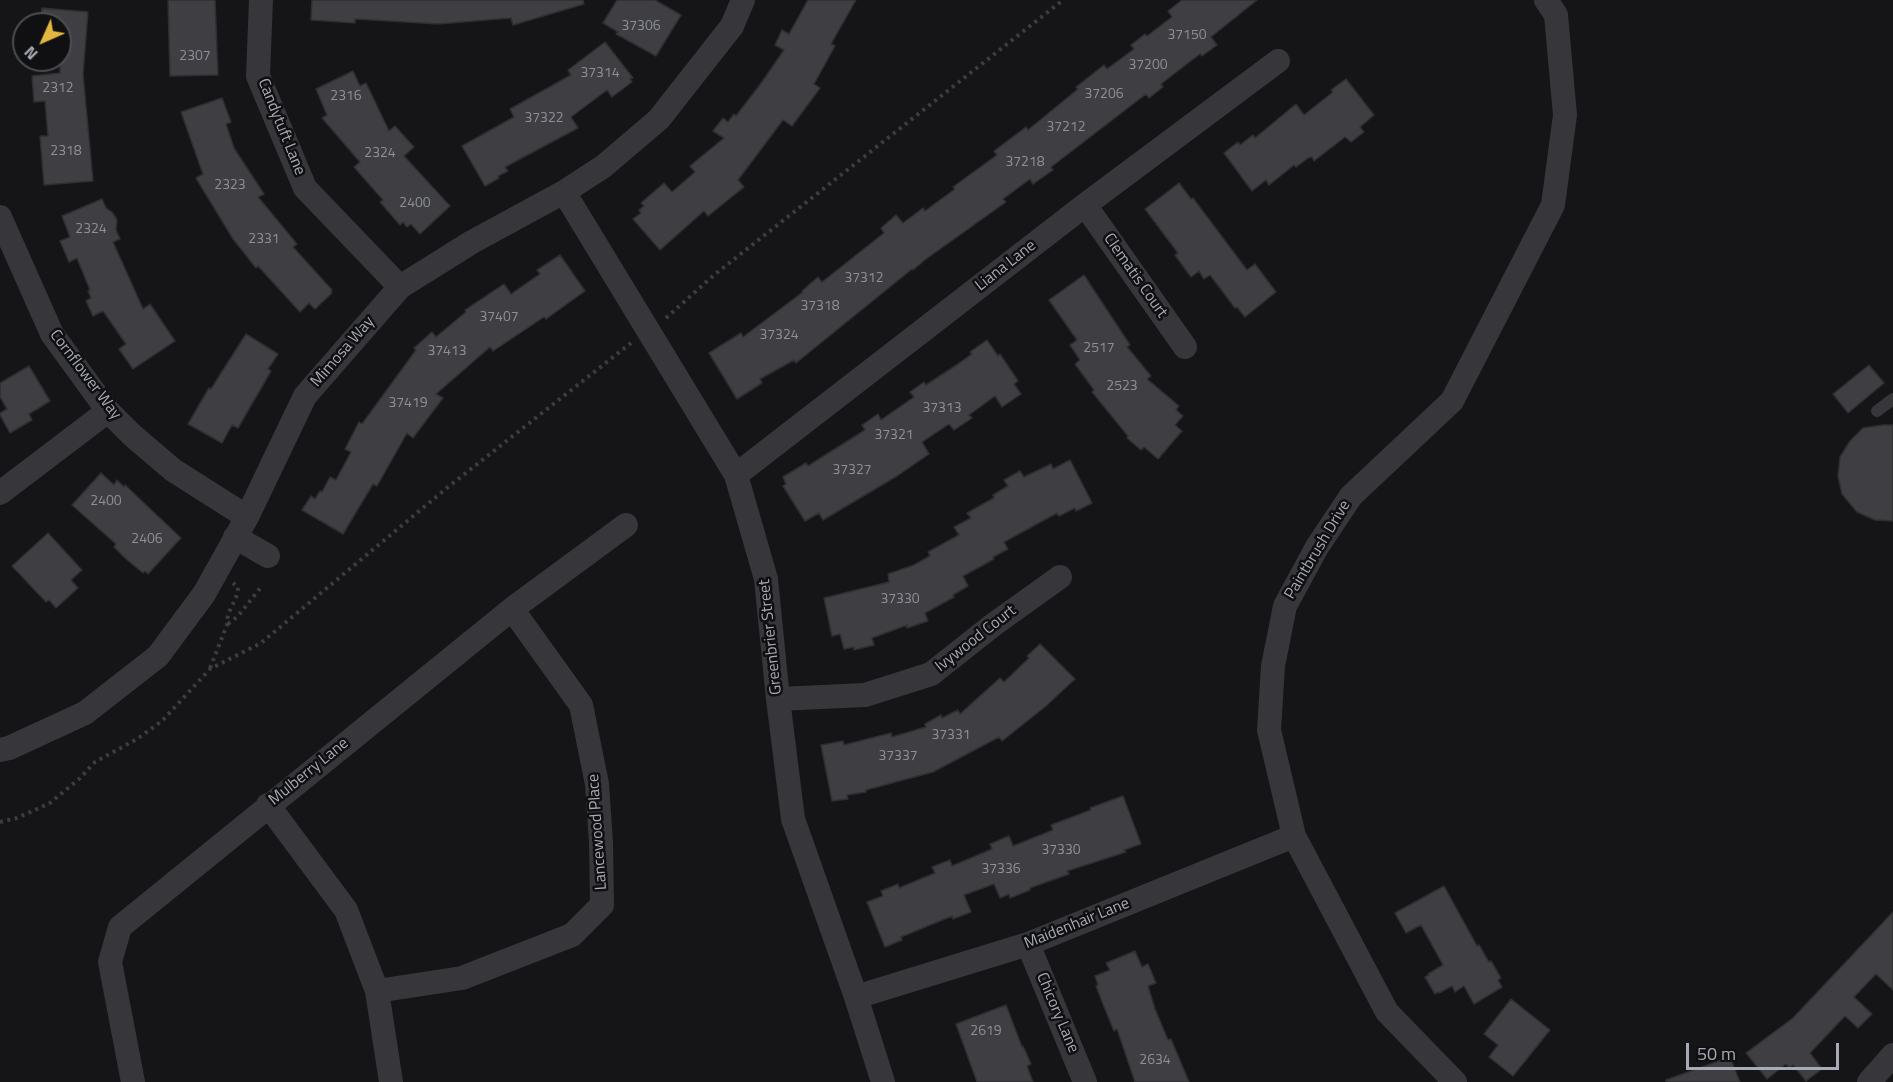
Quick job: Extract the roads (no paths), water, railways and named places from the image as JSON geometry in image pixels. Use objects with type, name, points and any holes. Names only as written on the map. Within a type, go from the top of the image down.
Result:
[{"type":"street","name":"Candytuft Lane","points":[[261,0],[258,76],[305,188],[400,287]]},
{"type":"street","name":"Mimosa Way","points":[[0,750],[9,748],[85,712],[158,656],[204,594],[241,527],[305,396],[400,287],[472,242],[564,192],[604,166],[658,119],[732,26],[743,0]]},
{"type":"street","name":"Paintbrush Drive","points":[[1455,1082],[1387,1012],[1293,836],[1269,730],[1273,666],[1285,606],[1317,547],[1351,496],[1452,401],[1553,205],[1565,115],[1556,15],[1546,0]]},
{"type":"street","name":"Liana Lane","points":[[736,475],[1085,205],[1278,61]]},
{"type":"street","name":"Greenbrier Street","points":[[564,192],[736,475],[766,579],[793,819],[883,1082]]},
{"type":"street","name":"Clematis Court","points":[[1085,205],[1185,347]]},
{"type":"street","name":"Cornflower Way","points":[[0,217],[52,334],[108,411],[132,435],[241,527],[268,556]]},
{"type":"street","points":[[0,493],[108,411]]},
{"type":"street","name":"Mulberry Lane","points":[[133,1082],[110,962],[120,927],[512,609],[626,525]]},
{"type":"street","name":"Ivywood Court","points":[[778,699],[865,695],[931,674],[1060,576]]},
{"type":"street","name":"Lancewood Place","points":[[377,991],[462,978],[572,935],[602,905],[597,784],[581,705],[512,609]]},
{"type":"street","points":[[268,805],[346,910],[377,991],[391,1082]]},
{"type":"street","name":"Maidenhair Lane","points":[[856,998],[1028,944],[1293,836]]},
{"type":"street","name":"Chicory Lane","points":[[1028,944],[1085,1082]]},
{"type":"street","points":[[1869,1082],[1893,1055]]},
{"type":"lane","points":[[1877,411],[1893,399]]}]
